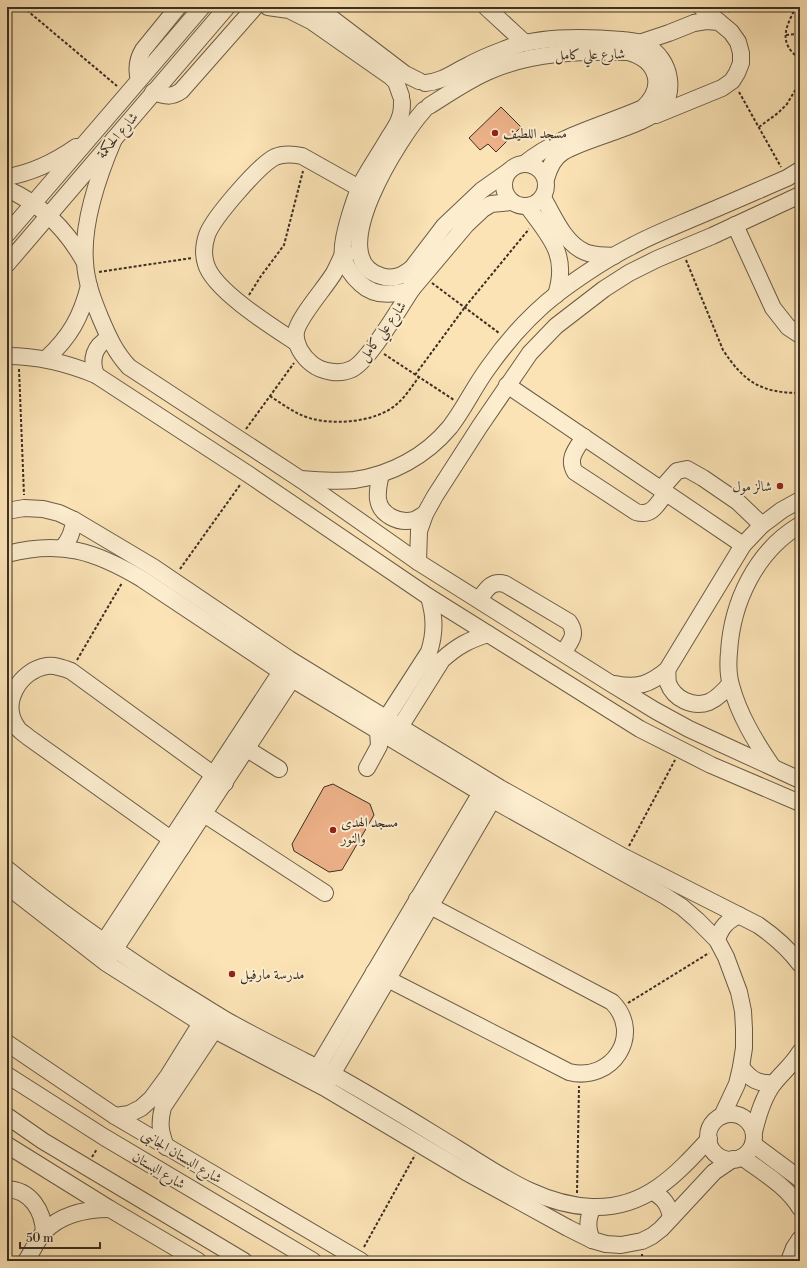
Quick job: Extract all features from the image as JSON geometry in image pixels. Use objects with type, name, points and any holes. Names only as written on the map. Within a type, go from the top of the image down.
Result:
[{"type":"street","points":[[139,80],[137,65],[142,50],[178,7]]},
{"type":"street","name":"شارع الحكمة","points":[[7,234],[202,7]]},
{"type":"street","name":"شارع الحكمة","points":[[7,264],[227,7]]},
{"type":"street","points":[[154,92],[166,96],[174,95],[181,91],[260,7],[289,10],[311,21],[391,77],[399,89],[401,99],[406,108],[418,112],[427,108],[432,100],[430,87],[405,74],[317,7]]},
{"type":"street","points":[[486,7],[525,43]]},
{"type":"street","points":[[524,164],[536,154],[562,140],[722,88],[732,81],[741,63],[741,52],[738,42],[731,32],[701,7]]},
{"type":"street","name":"شارع علي كامل","points":[[406,273],[390,278],[374,274],[362,261],[359,253],[359,243],[362,226],[376,183],[412,124],[427,108],[470,81],[507,65],[544,56],[633,45],[670,33],[694,23],[706,21],[719,22]]},
{"type":"street","name":"شارع علي كامل","points":[[422,82],[433,83],[509,47],[525,43],[578,38],[633,45]]},
{"type":"street","name":"شارع علي كامل","points":[[633,45],[637,54],[652,66],[655,74],[655,93],[650,101],[646,113]]},
{"type":"street","points":[[299,348],[296,332],[302,319],[334,274],[343,254],[347,227],[359,188],[400,119],[402,90],[406,84],[412,81],[422,82]]},
{"type":"street","points":[[533,213],[536,204],[543,198],[546,189],[546,179],[552,163],[557,157],[573,146],[646,113]]},
{"type":"street","points":[[7,177],[41,167],[68,152],[93,134]]},
{"type":"street","points":[[46,359],[66,338],[81,313],[86,274],[85,236],[104,162],[114,139]]},
{"type":"street","points":[[204,256],[206,239],[213,223],[230,202],[268,162],[275,157],[284,154],[293,154],[306,158],[359,188]]},
{"type":"street","points":[[412,289],[406,273],[412,268],[444,226],[482,190],[516,166],[524,164],[534,165],[541,171],[546,179]]},
{"type":"street","points":[[509,171],[504,179],[503,187],[506,196],[512,202],[533,213],[554,244],[559,257],[560,277],[556,295]]},
{"type":"street","points":[[300,479],[330,481],[354,480],[381,474],[408,462],[431,447],[450,426],[488,368],[509,340],[535,313],[556,295],[632,245],[794,174]]},
{"type":"street","points":[[7,189],[33,203],[49,215],[69,236],[86,274],[94,304],[114,349],[129,366],[300,479],[418,562],[610,683],[689,729],[800,780]]},
{"type":"street","points":[[418,562],[419,531],[425,514],[454,466],[507,385],[530,353],[556,326],[578,308],[629,272],[712,236],[800,195]]},
{"type":"street","points":[[543,198],[566,236],[574,246],[586,252],[614,256]]},
{"type":"street","name":"شارع علي كامل","points":[[204,256],[210,274],[225,291],[299,348],[312,364],[326,371],[341,373],[351,370],[359,365],[412,289],[466,225],[483,209],[491,204],[512,202]]},
{"type":"street","points":[[703,214],[712,236]]},
{"type":"street","points":[[735,225],[773,308],[788,327],[800,335]]},
{"type":"street","points":[[343,254],[359,253]]},
{"type":"street","name":"شارع علي كامل","points":[[343,254],[346,266],[354,277],[363,286],[374,292],[400,294],[412,289]]},
{"type":"street","points":[[96,375],[93,368],[94,353],[98,347],[109,338]]},
{"type":"street","points":[[13,356],[46,359],[80,368],[96,375],[248,474],[430,597],[640,729],[711,765],[800,803]]},
{"type":"street","points":[[507,385],[743,545]]},
{"type":"street","points":[[584,437],[572,456],[572,468],[575,472],[636,512],[642,514],[653,510],[663,491],[678,470],[687,469],[738,502],[762,525]]},
{"type":"street","points":[[381,474],[378,488],[378,500],[383,511],[391,518],[402,521],[414,520],[425,514]]},
{"type":"street","points":[[610,683],[625,686],[641,685],[655,680],[667,670],[743,545],[762,525],[782,510],[800,500]]},
{"type":"street","points":[[7,511],[24,508],[48,510],[74,520],[111,541],[172,580],[291,669]]},
{"type":"street","points":[[62,548],[71,535],[74,520]]},
{"type":"street","points":[[772,766],[758,747],[747,726],[738,707],[730,684],[728,661],[730,639],[734,617],[741,596],[751,575],[768,552],[792,530],[800,525]]},
{"type":"street","points":[[7,554],[30,550],[62,548],[102,557],[129,571],[291,669],[387,733],[490,790],[665,896],[692,916],[719,943],[734,974],[743,1010],[744,1036],[741,1067],[735,1090],[722,1116]]},
{"type":"street","points":[[479,600],[488,587],[494,583],[500,582],[569,622],[572,627],[573,638],[539,666]]},
{"type":"street","points":[[367,768],[429,652],[433,639],[434,625],[430,597]]},
{"type":"street","points":[[387,733],[442,660],[463,643],[488,634]]},
{"type":"street","points":[[177,843],[17,728],[12,717],[11,705],[13,694],[18,683],[26,675],[36,669],[48,666],[60,667],[71,671],[219,779]]},
{"type":"street","points":[[177,843],[204,814],[219,779],[247,749],[291,669]]},
{"type":"street","points":[[105,953],[291,669]]},
{"type":"street","points":[[667,670],[668,683],[674,694],[685,702],[696,704],[709,702],[720,696],[730,684]]},
{"type":"street","points":[[247,749],[279,769]]},
{"type":"street","points":[[490,790],[758,925],[777,938],[793,954],[800,964]]},
{"type":"street","points":[[321,1078],[490,790]]},
{"type":"street","points":[[204,814],[324,893]]},
{"type":"street","points":[[7,869],[62,913],[105,953]]},
{"type":"street","points":[[7,886],[105,953],[212,1020],[540,1197],[576,1206],[593,1207],[625,1204],[640,1199],[652,1192],[692,1158],[709,1139]]},
{"type":"street","points":[[381,976],[558,1067],[579,1074],[593,1073],[605,1068],[615,1059],[622,1047],[625,1035],[624,1021],[619,1009],[612,1002],[424,903]]},
{"type":"street","points":[[719,943],[724,925],[738,915]]},
{"type":"street","points":[[115,1116],[129,1114],[141,1108],[151,1099],[212,1020]]},
{"type":"street","points":[[166,1147],[161,1134],[160,1120],[163,1107],[212,1020]]},
{"type":"street","name":"شارع البستان الجانبى","points":[[7,1043],[115,1116],[359,1260]]},
{"type":"street","points":[[321,1078],[421,1145],[542,1214],[592,1240],[606,1244],[621,1245],[642,1241],[652,1236],[714,1172],[749,1151],[754,1138],[761,1106],[774,1083],[786,1071],[800,1052]]},
{"type":"street","points":[[741,1067],[747,1075],[755,1081],[764,1084],[774,1083]]},
{"type":"street","name":"شارع البستان","points":[[7,1075],[104,1137],[313,1261]]},
{"type":"street","points":[[800,1179],[754,1138],[751,1124],[742,1117],[730,1114],[722,1116],[714,1121],[710,1130],[709,1139],[711,1147],[717,1154],[724,1158],[737,1158],[787,1191],[800,1208]]},
{"type":"street","points":[[7,1116],[43,1140],[244,1261]]},
{"type":"street","points":[[32,1160],[43,1140]]},
{"type":"street","points":[[7,1145],[110,1209],[198,1261]]},
{"type":"street","points":[[7,1189],[22,1193],[32,1200],[39,1209],[43,1220],[44,1232]]},
{"type":"street","points":[[652,1192],[660,1196],[666,1202],[670,1210],[671,1218]]},
{"type":"street","points":[[592,1240],[588,1224],[589,1215],[593,1207]]},
{"type":"street","points":[[26,1261],[44,1232],[62,1220],[81,1211],[110,1209]]},
{"type":"street","points":[[789,1261],[794,1248],[800,1239]]},
{"type":"path","points":[[23,7],[128,94]]},
{"type":"path","points":[[796,7],[800,22]]},
{"type":"path","points":[[796,7],[787,25],[786,42],[792,53],[800,59]]},
{"type":"path","points":[[786,35],[799,36],[798,31],[800,27]]},
{"type":"path","points":[[732,81],[758,127],[794,174]]},
{"type":"path","points":[[758,127],[778,113],[787,104],[800,82]]},
{"type":"path","points":[[243,305],[261,276],[284,245],[306,158]]},
{"type":"path","points":[[415,374],[533,213]]},
{"type":"path","points":[[682,248],[723,350],[732,363],[754,384],[768,390],[782,393],[800,393]]},
{"type":"path","points":[[86,274],[204,256]]},
{"type":"path","points":[[423,276],[509,340]]},
{"type":"path","points":[[373,347],[463,406]]},
{"type":"path","points":[[238,439],[270,396],[299,348]]},
{"type":"path","points":[[13,356],[24,508]]},
{"type":"path","points":[[270,396],[300,414],[316,419],[334,422],[351,422],[386,412],[398,403],[419,377]]},
{"type":"path","points":[[172,580],[248,474]]},
{"type":"path","points":[[71,671],[129,571]]},
{"type":"path","points":[[624,857],[680,750]]},
{"type":"path","points":[[619,1009],[719,943]]},
{"type":"path","points":[[576,1206],[579,1074]]},
{"type":"path","points":[[87,1166],[104,1137]]},
{"type":"path","points":[[359,1260],[421,1145]]},
{"type":"building","name":"مسجد اللطيف","points":[[501,107],[521,127],[496,152],[488,144],[480,150],[469,138]]},
{"type":"building","name":"مسجد الهدى والنور","points":[[333,784],[370,804],[374,815],[342,870],[329,872],[294,851],[292,844],[324,787]]},
{"type":"place","name":"مسجد اللطيف","points":[[495,133]]},
{"type":"place","name":"شالز مول","points":[[780,486]]},
{"type":"place","name":"مسجد الهدى والنور","points":[[333,830]]},
{"type":"place","name":"مدرسة مارفيل","points":[[232,974]]}]
